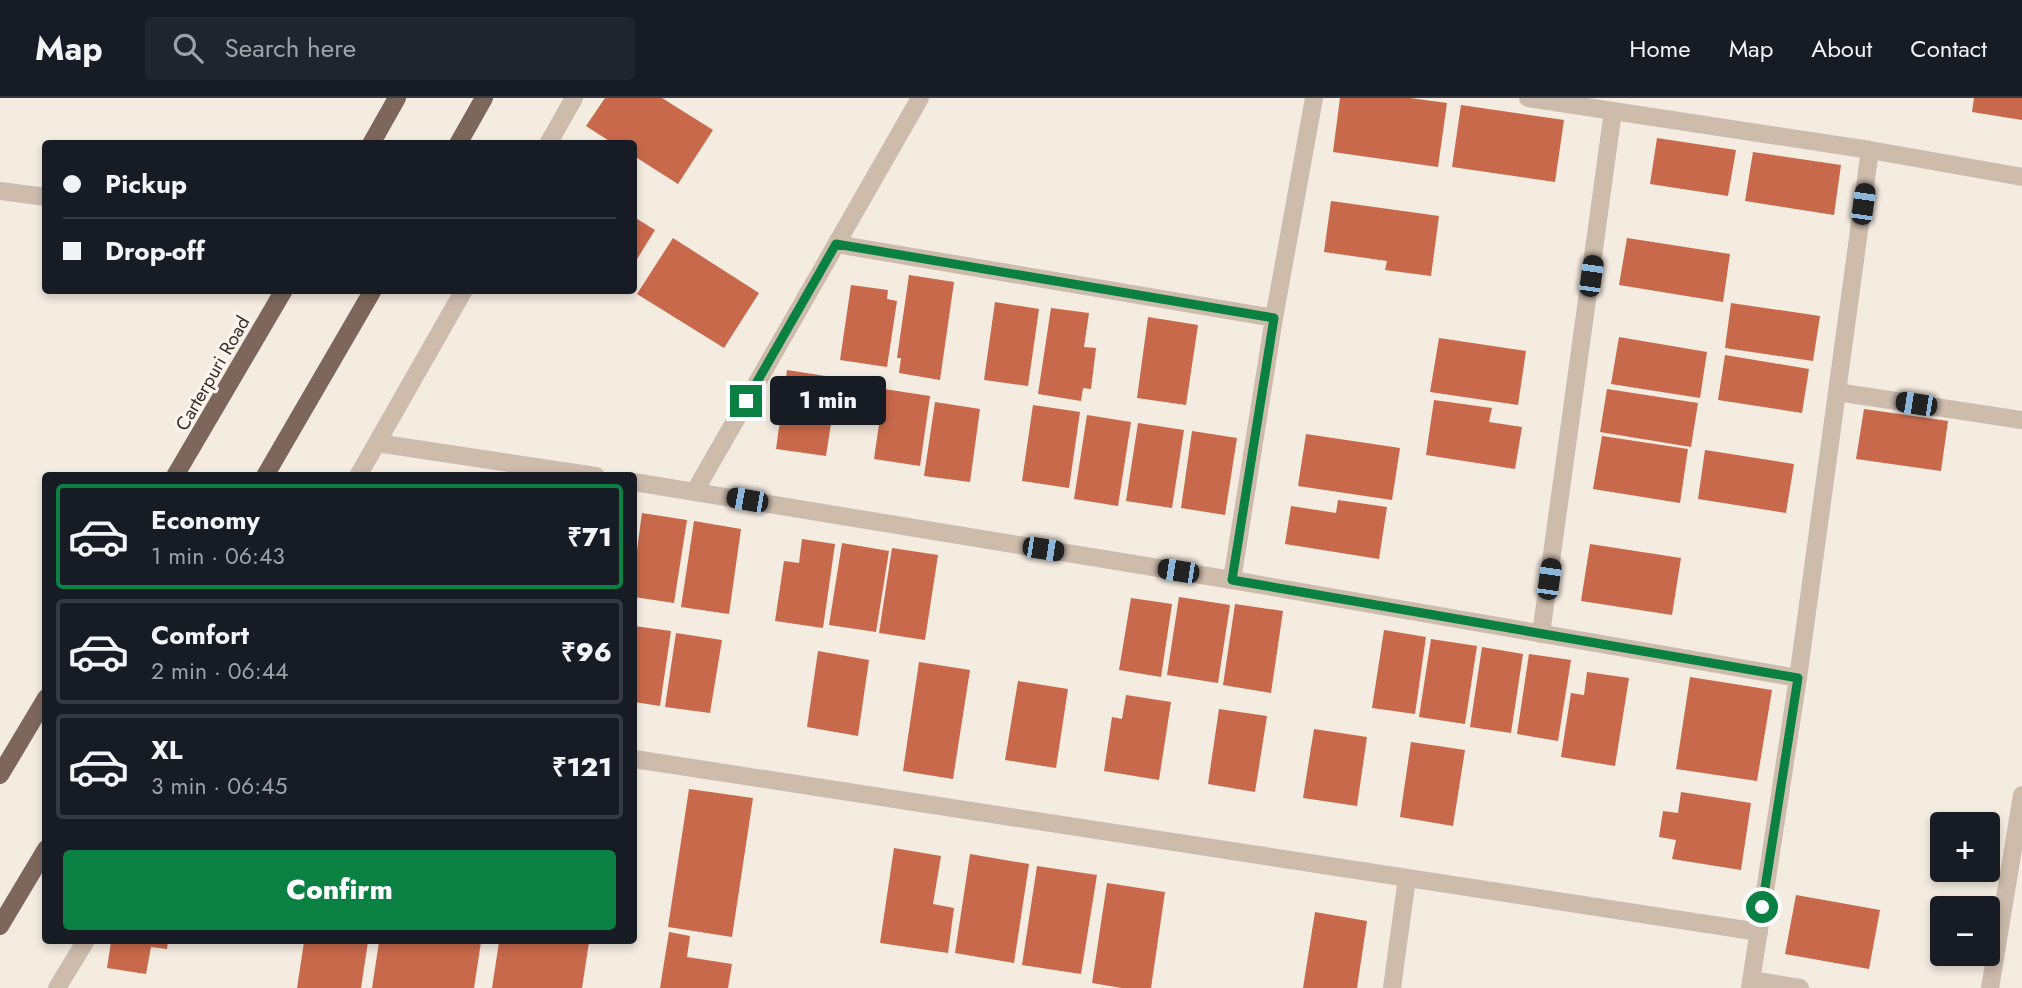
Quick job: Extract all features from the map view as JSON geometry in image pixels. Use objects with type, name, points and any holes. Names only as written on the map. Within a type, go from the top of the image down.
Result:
[{"type":"main road","points":[[373,140],[397,98]]},
{"type":"main road","points":[[460,140],[484,98]]},
{"type":"main road","name":"Carterpuri Road","points":[[178,472],[278,294]]},
{"type":"main road","points":[[267,472],[371,294]]},
{"type":"main road","points":[[0,775],[42,705]]},
{"type":"main road","points":[[0,926],[42,856]]},
{"type":"street","points":[[550,140],[574,98]]},
{"type":"street","points":[[695,491],[919,98]]},
{"type":"street","points":[[1232,580],[1274,318],[1314,98]]},
{"type":"street","points":[[1528,98],[1870,150],[2022,177]]},
{"type":"street","points":[[1541,634],[1614,111]]},
{"type":"street","points":[[1800,988],[1751,984],[1798,678],[1870,150]]},
{"type":"street","points":[[0,191],[42,196]]},
{"type":"street","points":[[836,244],[1274,318]]},
{"type":"street","points":[[360,472],[462,294]]},
{"type":"street","points":[[1837,391],[2022,420]]},
{"type":"street","points":[[377,443],[569,472]]},
{"type":"street","points":[[637,482],[1232,580],[1798,678]]},
{"type":"street","points":[[637,759],[1759,932]]},
{"type":"street","points":[[1990,988],[2022,795]]},
{"type":"street","points":[[1392,988],[1407,878]]},
{"type":"street","points":[[57,988],[84,944]]},
{"type":"building","points":[[605,98],[662,98],[713,130],[678,184],[637,158],[637,140],[608,140],[586,126]]},
{"type":"building","points":[[1340,98],[1410,98],[1447,103],[1438,167],[1333,152]]},
{"type":"building","points":[[1974,98],[2022,98],[2022,120],[1972,112]]},
{"type":"building","points":[[1461,105],[1564,120],[1555,182],[1452,167]]},
{"type":"building","points":[[1657,138],[1736,150],[1728,196],[1650,184]]},
{"type":"building","points":[[1753,152],[1841,165],[1834,215],[1745,201]]},
{"type":"building","points":[[1331,201],[1439,216],[1431,276],[1385,270],[1387,261],[1324,252]]},
{"type":"building","points":[[637,219],[655,230],[637,259]]},
{"type":"building","points":[[673,238],[759,293],[724,348],[637,294]]},
{"type":"building","points":[[1627,238],[1730,254],[1723,302],[1619,285]]},
{"type":"building","points":[[909,275],[954,282],[940,380],[899,373],[901,358],[897,358]]},
{"type":"building","points":[[851,285],[888,290],[887,299],[897,301],[887,367],[840,360]]},
{"type":"building","points":[[995,302],[1039,309],[1028,386],[984,380]]},
{"type":"building","points":[[1731,303],[1820,316],[1813,361],[1725,348]]},
{"type":"building","points":[[1051,308],[1089,313],[1084,347],[1096,348],[1091,389],[1083,388],[1081,401],[1038,394]]},
{"type":"building","points":[[1148,317],[1198,325],[1186,405],[1137,398]]},
{"type":"building","points":[[1619,337],[1707,352],[1700,398],[1611,384]]},
{"type":"building","points":[[1439,338],[1526,351],[1518,405],[1430,392]]},
{"type":"building","points":[[1725,355],[1809,369],[1802,413],[1718,400]]},
{"type":"building","points":[[787,370],[838,378],[826,456],[776,449]]},
{"type":"building","points":[[884,389],[930,396],[920,466],[874,459]]},
{"type":"building","points":[[1607,389],[1698,403],[1691,447],[1600,432]]},
{"type":"building","points":[[1434,400],[1492,408],[1489,422],[1522,427],[1515,469],[1426,455]]},
{"type":"building","points":[[935,402],[980,409],[970,482],[924,476]]},
{"type":"building","points":[[1033,405],[1080,412],[1069,488],[1022,481]]},
{"type":"building","points":[[1864,409],[1948,421],[1941,471],[1856,459]]},
{"type":"building","points":[[1087,415],[1131,422],[1118,506],[1074,499]]},
{"type":"building","points":[[1138,423],[1184,430],[1172,508],[1126,501]]},
{"type":"building","points":[[1192,431],[1237,438],[1225,515],[1181,508]]},
{"type":"building","points":[[1306,434],[1400,448],[1392,500],[1298,486]]},
{"type":"building","points":[[1602,436],[1688,449],[1680,503],[1593,489]]},
{"type":"building","points":[[1705,450],[1794,464],[1786,513],[1698,499]]},
{"type":"building","points":[[1338,500],[1387,507],[1379,559],[1285,544],[1291,506],[1336,513]]},
{"type":"building","points":[[642,513],[687,520],[674,603],[637,597],[637,550]]},
{"type":"building","points":[[694,521],[741,529],[729,614],[681,607]]},
{"type":"building","points":[[802,539],[835,544],[823,628],[775,621],[784,561],[799,563]]},
{"type":"building","points":[[842,543],[889,551],[876,632],[829,625]]},
{"type":"building","points":[[1590,544],[1681,558],[1672,615],[1581,601]]},
{"type":"building","points":[[892,548],[938,555],[925,640],[879,633]]},
{"type":"building","points":[[1179,597],[1230,605],[1218,683],[1167,675]]},
{"type":"building","points":[[1131,598],[1172,604],[1161,677],[1119,670]]},
{"type":"building","points":[[1235,604],[1283,611],[1271,693],[1223,685]]},
{"type":"building","points":[[637,626],[671,631],[660,706],[637,702]]},
{"type":"building","points":[[1384,630],[1426,637],[1415,714],[1372,708]]},
{"type":"building","points":[[676,633],[722,640],[710,713],[665,707]]},
{"type":"building","points":[[1431,639],[1477,646],[1465,724],[1419,717]]},
{"type":"building","points":[[1482,647],[1523,654],[1511,733],[1470,727]]},
{"type":"building","points":[[818,651],[869,660],[858,736],[807,727]]},
{"type":"building","points":[[1529,654],[1571,660],[1558,741],[1517,734]]},
{"type":"building","points":[[919,662],[970,670],[953,779],[903,771]]},
{"type":"building","points":[[1587,672],[1629,678],[1615,766],[1561,757],[1571,693],[1584,695]]},
{"type":"building","points":[[1690,677],[1772,690],[1757,781],[1676,769]]},
{"type":"building","points":[[1018,681],[1068,689],[1056,768],[1005,760]]},
{"type":"building","points":[[1126,695],[1171,702],[1159,780],[1104,771],[1112,717],[1122,719]]},
{"type":"building","points":[[1219,709],[1267,716],[1255,792],[1208,784]]},
{"type":"building","points":[[1314,729],[1367,737],[1357,806],[1303,798]]},
{"type":"building","points":[[1411,742],[1465,750],[1453,826],[1400,817]]},
{"type":"building","points":[[689,789],[753,798],[732,937],[668,927]]},
{"type":"building","points":[[1681,792],[1751,803],[1741,870],[1672,859],[1676,840],[1659,837],[1663,811],[1678,813]]},
{"type":"building","points":[[894,848],[941,856],[933,904],[954,908],[948,953],[880,943]]},
{"type":"building","points":[[970,854],[1029,864],[1014,963],[955,953]]},
{"type":"building","points":[[1037,866],[1097,875],[1081,974],[1022,965]]},
{"type":"building","points":[[1107,883],[1165,892],[1151,988],[1122,988],[1092,983]]},
{"type":"building","points":[[1796,895],[1880,910],[1869,969],[1785,954]]},
{"type":"building","points":[[1315,912],[1367,921],[1357,988],[1303,988]]},
{"type":"building","points":[[669,932],[690,936],[687,957],[732,964],[728,988],[660,988]]},
{"type":"building","points":[[111,944],[168,944],[167,949],[151,947],[146,974],[107,968]]},
{"type":"building","points":[[304,944],[368,944],[361,988],[297,988]]},
{"type":"building","points":[[379,944],[481,944],[474,988],[372,988]]},
{"type":"building","points":[[499,944],[589,944],[582,988],[492,988]]},
{"type":"route","points":[[746,401],[836,244],[1274,318],[1232,580],[1798,678],[1762,907]]}]
